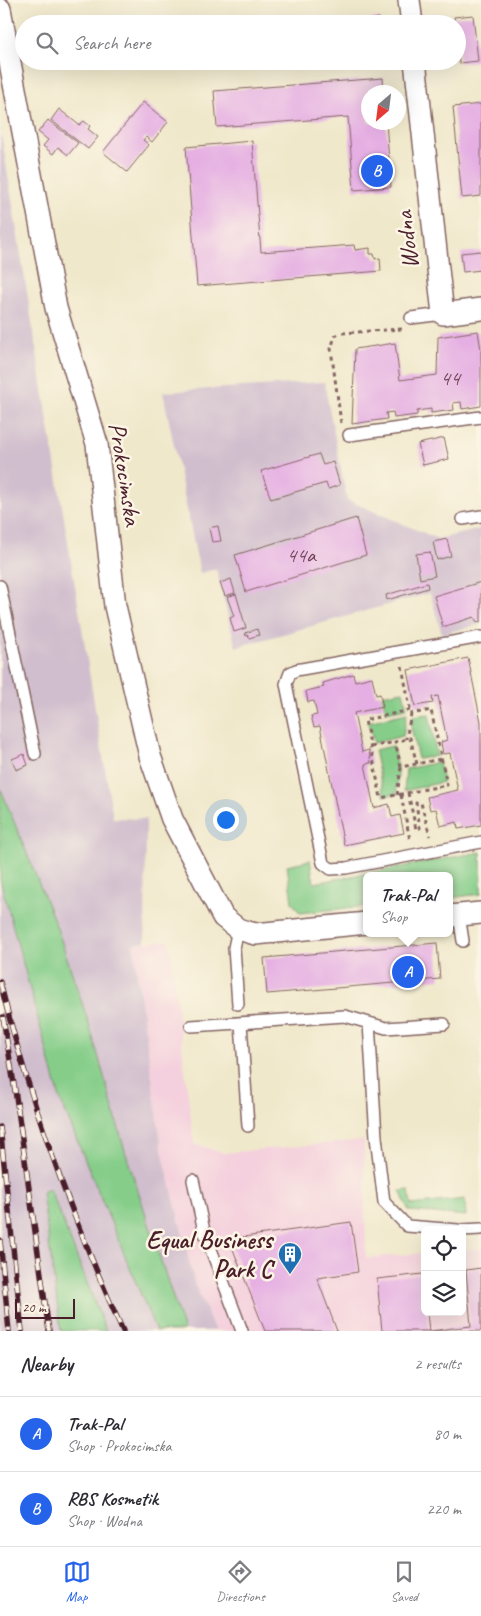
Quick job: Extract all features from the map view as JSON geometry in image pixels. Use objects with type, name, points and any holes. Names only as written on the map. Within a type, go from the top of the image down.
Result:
[{"type":"street","points":[[409,0],[411,15]]},
{"type":"street","name":"Prokocimska","points":[[0,9],[56,308],[97,444],[115,606],[150,756],[172,819],[224,917],[238,929]]},
{"type":"street","name":"Wodna","points":[[416,70],[443,314]]},
{"type":"street","points":[[443,314],[481,309]]},
{"type":"street","points":[[454,915],[481,913]]},
{"type":"street","points":[[238,929],[254,934],[363,923]]},
{"type":"lane","points":[[411,318],[443,314]]},
{"type":"lane","points":[[349,435],[481,417]]},
{"type":"lane","points":[[463,519],[481,516]]},
{"type":"lane","points":[[0,586],[35,754]]},
{"type":"lane","points":[[481,637],[399,650],[296,670],[290,673],[286,684],[323,863],[331,869],[346,868],[481,842]]},
{"type":"lane","points":[[454,915],[463,941]]},
{"type":"lane","points":[[238,929],[234,948],[238,1004]]},
{"type":"lane","points":[[191,1026],[345,1016],[386,1028],[444,1024]]},
{"type":"lane","points":[[241,1023],[248,1126]]},
{"type":"lane","points":[[369,1023],[376,1137],[384,1202],[406,1226],[421,1227]]},
{"type":"lane","points":[[193,1180],[204,1231],[242,1331]]},
{"type":"lane","points":[[466,1230],[481,1229]]},
{"type":"path","points":[[349,435],[342,429],[332,343],[341,333],[413,328],[411,318]]},
{"type":"path","points":[[399,650],[411,712],[406,739]]},
{"type":"path","points":[[431,710],[447,785],[381,798],[365,720],[411,712],[431,710]]},
{"type":"path","points":[[371,747],[410,738],[416,764]]},
{"type":"path","points":[[395,742],[401,767],[399,795],[409,834]]},
{"type":"path","points":[[401,767],[441,759]]},
{"type":"path","points":[[408,793],[416,829],[420,828],[416,803],[420,803],[432,841]]},
{"type":"shaded area","points":[[0,127],[113,818],[146,819],[145,942],[133,944],[162,1150],[195,1285],[215,1331],[0,1331]]},
{"type":"shaded area","points":[[324,382],[347,500],[438,539],[481,529],[481,624],[442,634],[430,593],[236,647],[216,569],[200,573],[163,392]]},
{"type":"shaded area","points":[[169,940],[194,1144],[224,1153],[364,1140],[366,1258],[421,1253],[421,1316],[466,1316],[466,1250],[481,1249],[481,1331],[215,1331],[195,1285],[162,1150],[133,944]]},
{"type":"green space","points":[[403,691],[407,708],[386,712],[382,695]]},
{"type":"green space","points":[[407,713],[403,736],[374,743],[368,722]]},
{"type":"green space","points":[[429,714],[437,756],[418,759],[411,727],[413,716]]},
{"type":"green space","points":[[393,746],[398,775],[396,794],[384,796],[374,750]]},
{"type":"green space","points":[[439,762],[443,782],[404,791],[406,769]]},
{"type":"green space","points":[[0,787],[57,928],[90,1027],[125,1151],[184,1331],[156,1331],[60,1099],[0,879]]},
{"type":"green space","points":[[481,852],[481,894],[453,898],[453,872],[373,872]]},
{"type":"green space","points":[[310,860],[314,883],[363,874],[363,906],[300,913],[292,902],[287,865]]},
{"type":"green space","points":[[50,1189],[106,1331],[61,1331],[42,1192]]},
{"type":"green space","points":[[409,1190],[411,1205],[465,1199],[466,1216],[409,1211],[400,1191]]},
{"type":"building","points":[[473,15],[478,61],[466,62],[466,16]]},
{"type":"building","points":[[383,78],[384,85],[361,85],[361,130],[387,130],[391,187],[354,190],[348,117],[217,127],[214,91]]},
{"type":"building","points":[[143,102],[168,122],[152,142],[146,137],[143,140],[149,145],[127,172],[103,152]]},
{"type":"building","points":[[481,104],[481,196],[462,198],[453,107]]},
{"type":"building","points":[[59,109],[79,125],[84,121],[90,126],[88,129],[98,137],[88,149],[51,120]]},
{"type":"building","points":[[48,120],[78,143],[68,155],[58,147],[53,154],[43,146],[48,140],[38,132]]},
{"type":"building","points":[[252,141],[261,252],[354,245],[355,250],[370,248],[370,254],[374,254],[375,259],[380,258],[381,271],[197,286],[186,147]]},
{"type":"building","points":[[481,251],[481,270],[463,272],[461,253]]},
{"type":"building","points":[[478,331],[481,350],[481,406],[462,409],[461,402],[453,403],[454,410],[431,413],[431,409],[417,411],[417,415],[394,418],[393,412],[386,413],[387,419],[352,424],[355,349],[395,343],[400,380],[437,375],[438,337]]},
{"type":"building","points":[[444,438],[449,459],[423,465],[418,444]]},
{"type":"building","points":[[319,454],[323,465],[333,462],[340,485],[328,489],[326,483],[271,499],[261,471]]},
{"type":"building","points":[[356,518],[366,555],[246,592],[235,555]]},
{"type":"building","points":[[218,526],[221,541],[212,542],[209,528]]},
{"type":"building","points":[[447,539],[451,556],[437,560],[433,542]]},
{"type":"building","points":[[430,552],[435,576],[420,579],[416,554]]},
{"type":"building","points":[[231,579],[235,593],[225,596],[220,583]]},
{"type":"building","points":[[481,582],[481,621],[477,622],[474,617],[443,627],[434,596]]},
{"type":"building","points":[[427,583],[428,588],[387,600],[386,595]]},
{"type":"building","points":[[236,594],[246,628],[234,632],[230,618],[234,616],[227,597]]},
{"type":"building","points":[[257,629],[259,635],[249,638],[248,635],[246,636],[245,633]]},
{"type":"building","points":[[468,658],[481,722],[481,825],[458,829],[457,822],[440,826],[436,809],[430,810],[427,797],[458,790],[450,753],[443,754],[441,742],[447,740],[438,696],[432,697],[433,703],[415,706],[408,670]]},
{"type":"building","points":[[353,674],[355,681],[372,677],[376,695],[380,694],[383,707],[354,713],[362,752],[369,750],[371,763],[365,764],[374,808],[389,804],[392,817],[400,815],[404,833],[344,845],[320,726],[314,727],[311,716],[317,715],[314,701],[308,702],[306,691],[324,687],[323,683]]},
{"type":"building","points":[[24,754],[28,765],[16,770],[12,759]]},
{"type":"building","points":[[437,943],[440,979],[267,994],[264,958]]},
{"type":"building","name":"Equal Business Park C","points":[[351,1222],[358,1272],[317,1278],[337,1331],[265,1331],[229,1239]]},
{"type":"building","points":[[481,1268],[481,1331],[429,1331],[471,1326],[466,1270]]},
{"type":"building","points":[[421,1274],[421,1316],[427,1316],[429,1331],[382,1331],[377,1279]]},
{"type":"railway","points":[[0,982],[25,1071],[54,1160],[86,1246],[123,1331]]},
{"type":"railway","points":[[3,1017],[49,1331]]},
{"type":"railway","points":[[0,1127],[22,1331]]},
{"type":"railway","points":[[0,1240],[9,1331]]},
{"type":"place","name":"RBS Kosmetik","points":[[377,171]]},
{"type":"place","name":"Trak-Pal","points":[[408,972]]},
{"type":"place","name":"Equal Business Park C","points":[[290,1275]]}]
